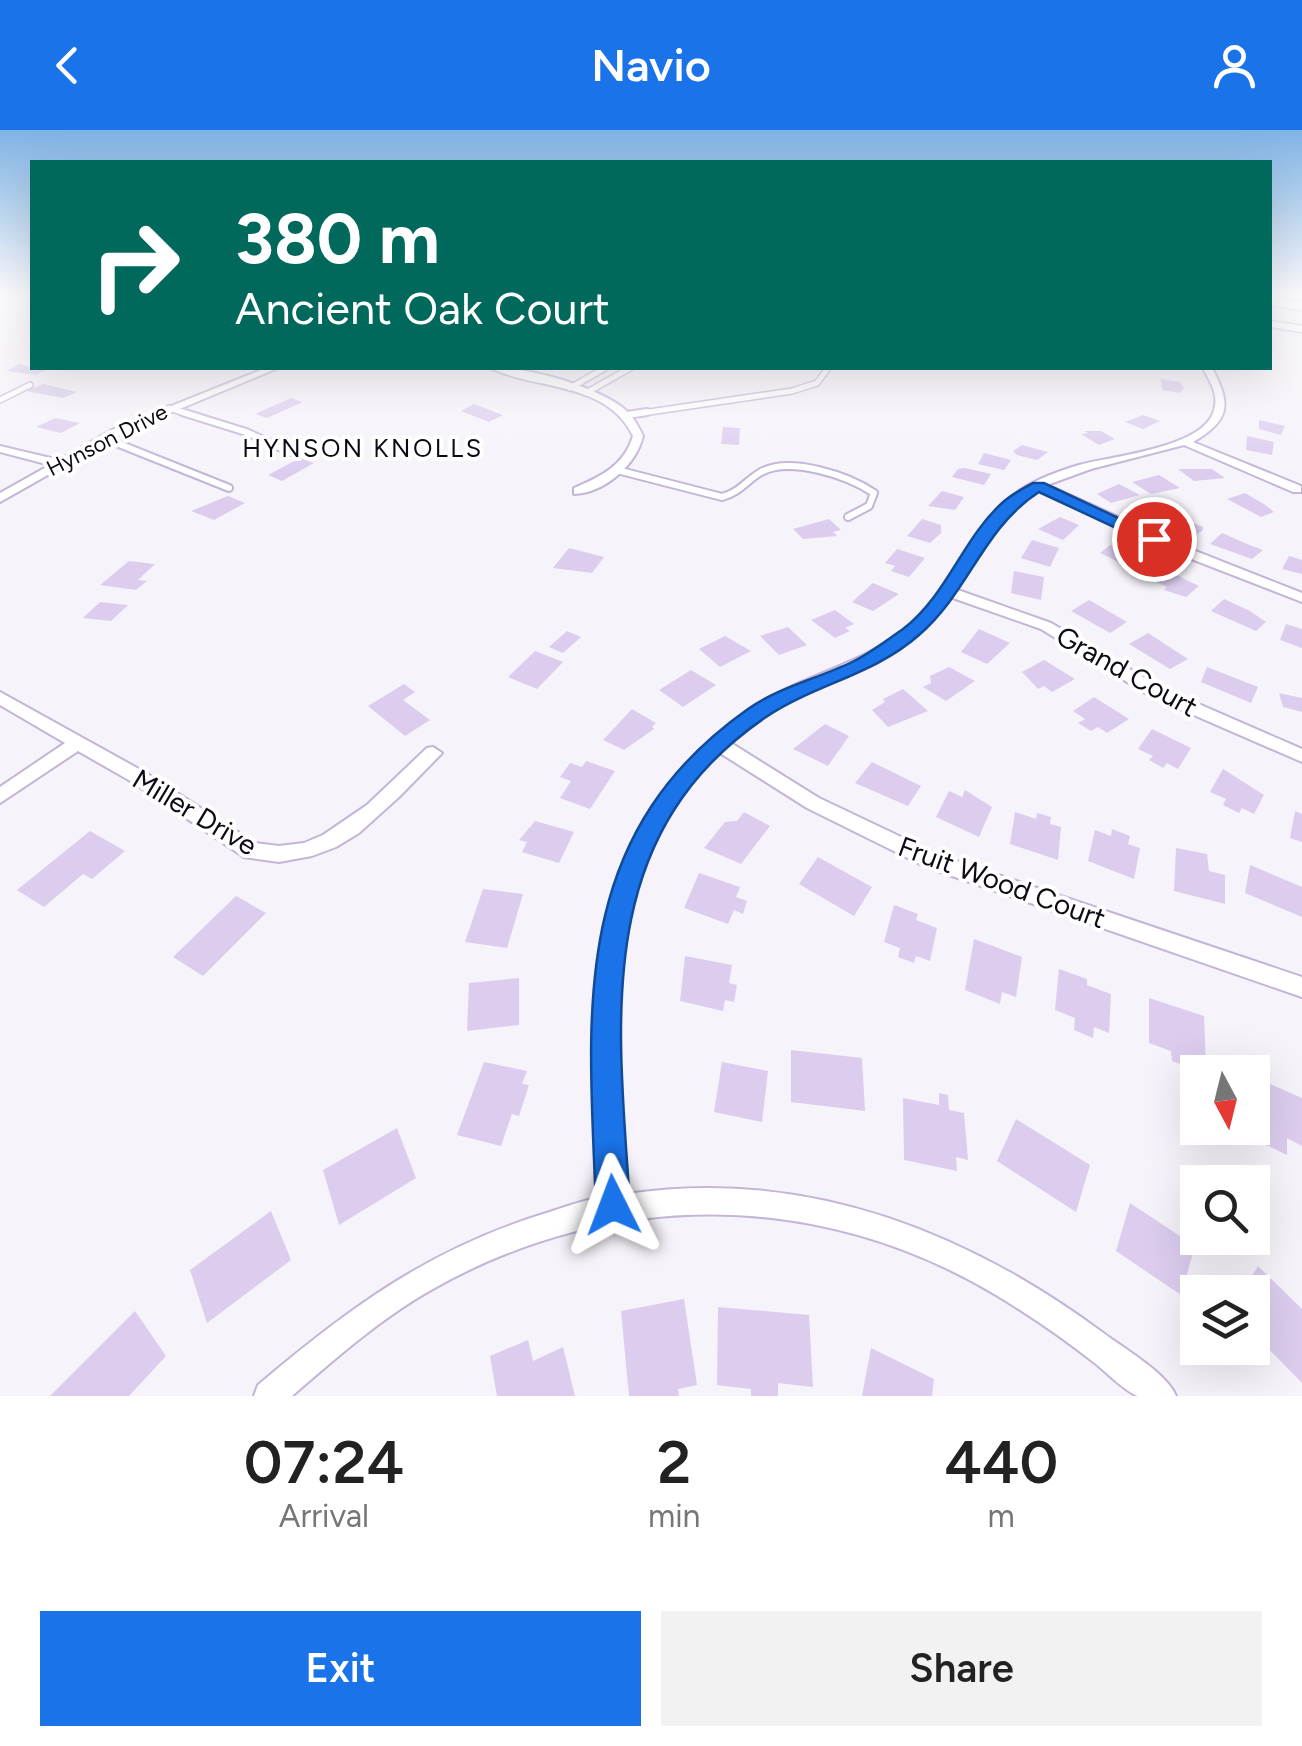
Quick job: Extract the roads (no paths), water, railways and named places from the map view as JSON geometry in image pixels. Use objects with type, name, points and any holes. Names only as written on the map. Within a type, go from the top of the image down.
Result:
[{"type":"street","name":"Hynson Drive","points":[[0,498],[104,438],[168,408],[268,370]]},
{"type":"street","points":[[523,370],[586,393],[627,415],[636,429],[637,444],[617,470],[578,491]]},
{"type":"street","points":[[613,1205],[604,1047],[611,941],[622,896],[648,832],[669,798],[718,743],[790,694],[861,666],[912,631],[949,592],[994,520],[1009,505],[1038,486],[1084,467],[1185,442],[1213,424],[1223,405],[1221,389],[1209,370]]},
{"type":"street","points":[[1185,442],[1297,489]]},
{"type":"street","points":[[0,450],[58,463]]},
{"type":"street","points":[[1038,486],[1173,548],[1302,598]]},
{"type":"street","name":"Grand Court","points":[[949,592],[1046,626],[1170,699],[1302,756]]},
{"type":"street","name":"Miller Drive","points":[[0,698],[140,778],[251,851],[268,855],[307,851],[346,833],[434,753]]},
{"type":"street","points":[[0,796],[78,743]]},
{"type":"street","name":"Fruit Wood Court","points":[[718,743],[813,803],[933,862],[1302,987]]},
{"type":"street","points":[[268,1396],[357,1322],[428,1274],[523,1230],[613,1205],[694,1198],[760,1200],[827,1211],[894,1231],[948,1254],[1018,1292],[1091,1340],[1161,1396]]},
{"type":"lane","points":[[570,388],[602,370]]},
{"type":"lane","points":[[586,393],[626,370]]},
{"type":"lane","points":[[627,415],[792,392],[816,383],[828,370]]},
{"type":"lane","points":[[0,400],[30,386]]},
{"type":"lane","points":[[168,408],[246,432],[290,452]]},
{"type":"lane","points":[[104,438],[228,488]]},
{"type":"lane","points":[[617,470],[722,496],[738,493],[769,468],[825,474],[864,484],[874,493],[869,506],[848,518]]},
{"type":"district","name":"HYNSON KNOLLS","points":[[363,448]]}]
